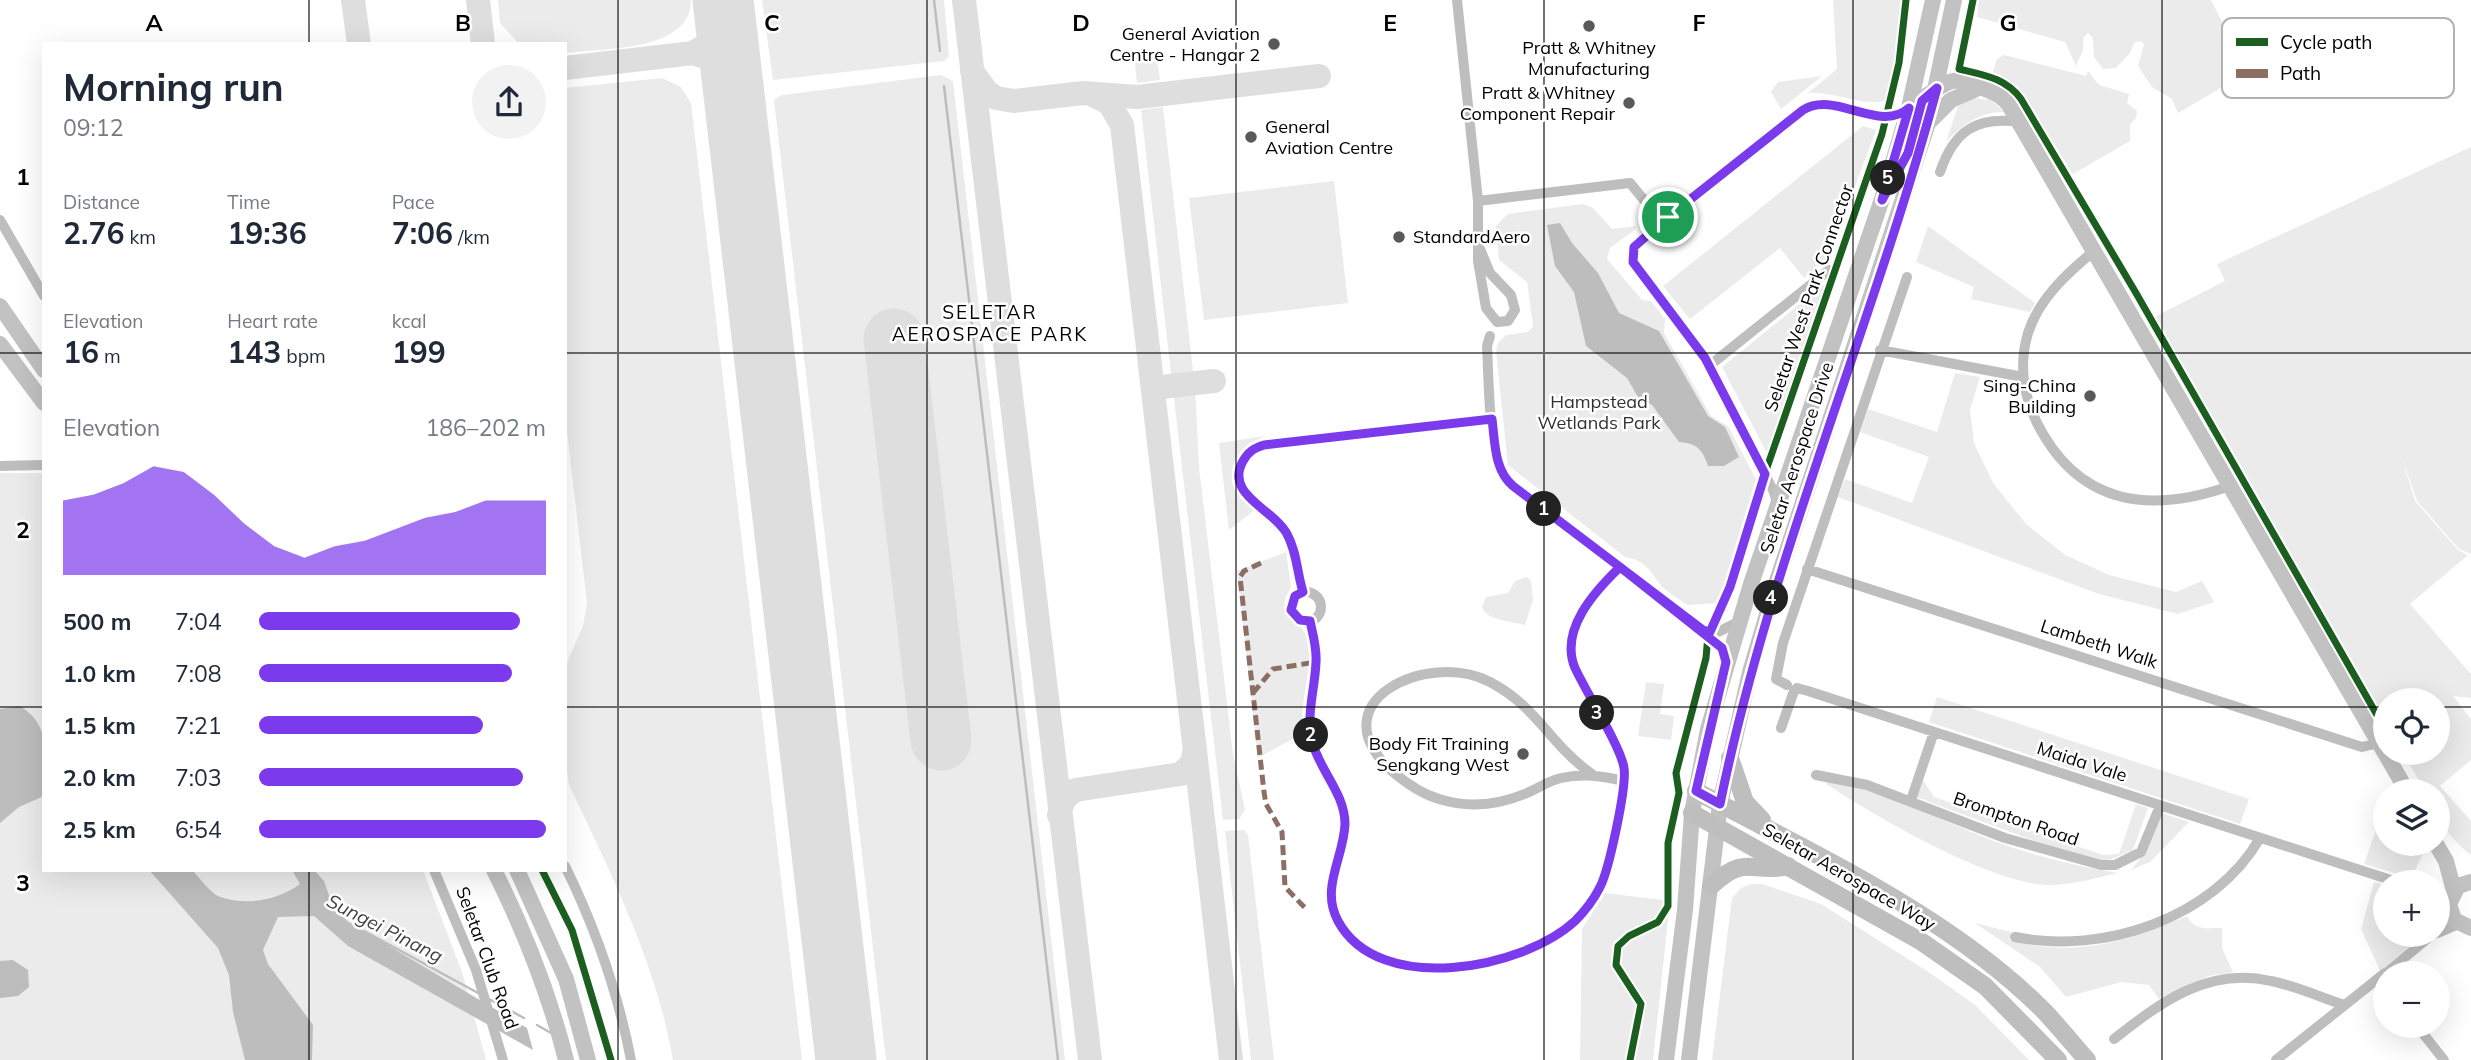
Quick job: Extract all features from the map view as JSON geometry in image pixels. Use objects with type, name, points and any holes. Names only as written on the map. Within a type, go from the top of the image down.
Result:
[{"type":"main road","points":[[1730,758],[1745,802],[1771,830]]},
{"type":"main road","name":"Seletar Aerospace Way","points":[[1696,791],[1864,881],[1975,954],[2043,1011],[2087,1060]]},
{"type":"main road","name":"Seletar Aerospace Way","points":[[1692,813],[1922,942],[1985,986],[2058,1060]]},
{"type":"main road","points":[[1711,886],[1725,873],[1751,864],[1775,869],[1788,866]]},
{"type":"street","points":[[1457,0],[1478,201],[1478,261],[1486,308],[1497,322],[1508,321],[1515,310],[1511,295],[1490,273],[1480,249]]},
{"type":"street","name":"Seletar Aerospace Drive","points":[[1667,1060],[1685,909],[1692,813],[1726,662],[1882,200],[1909,108],[1933,0]]},
{"type":"street","name":"Seletar Aerospace Drive","points":[[1689,1060],[1717,826],[1730,758],[1776,583],[1928,123],[1954,0]]},
{"type":"street","points":[[1882,200],[1908,153],[1922,101],[1937,88],[1956,79],[1972,81],[2004,98],[2373,733]]},
{"type":"street","points":[[1928,123],[1951,100],[1981,87]]},
{"type":"street","points":[[1778,506],[1774,492],[1709,366],[1633,262],[1634,247],[1812,104],[1822,103],[1878,116],[1900,114],[1909,108]]},
{"type":"street","points":[[1940,172],[1950,146],[1973,126],[1993,119],[2020,122]]},
{"type":"street","points":[[1478,201],[1630,183],[1648,206]]},
{"type":"street","points":[[0,220],[42,293]]},
{"type":"street","points":[[2094,251],[2070,271],[2047,298],[2029,331],[2023,354],[2023,376],[2027,402],[2044,437],[2063,465],[2088,483],[2118,496],[2146,501],[2194,498],[2230,486]]},
{"type":"street","points":[[1709,366],[1829,270]]},
{"type":"street","points":[[1787,685],[1776,679],[1775,673],[1807,569],[1907,277]]},
{"type":"street","points":[[0,306],[42,367]]},
{"type":"street","points":[[1490,336],[1487,346],[1492,419],[1500,469],[1513,486],[1703,631],[1722,648],[1726,662]]},
{"type":"street","points":[[0,344],[42,400]]},
{"type":"street","points":[[1880,351],[2023,376]]},
{"type":"street","points":[[1303,592],[1285,530],[1275,517],[1247,496],[1239,483],[1241,464],[1254,448],[1360,432],[1492,419]]},
{"type":"street","points":[[0,466],[42,465]]},
{"type":"street","points":[[1310,621],[1316,662],[1310,715],[1312,740],[1323,770],[1336,789],[1345,822],[1332,878],[1333,905],[1338,920],[1349,937],[1376,957],[1430,968],[1472,964],[1525,950],[1561,932],[1577,919],[1601,886],[1624,781],[1621,758],[1580,679],[1572,652],[1573,638],[1588,603],[1620,567]]},
{"type":"street","name":"Lambeth Walk","points":[[1807,569],[2362,747],[2373,744]]},
{"type":"street","points":[[1303,592],[1313,593],[1321,605],[1318,615],[1310,621],[1300,620],[1291,610],[1295,596],[1303,592]]},
{"type":"street","points":[[1703,631],[1718,632],[1740,620]]},
{"type":"street","points":[[1592,774],[1570,759],[1529,708],[1490,682],[1465,674],[1440,672],[1408,677],[1381,693],[1367,716],[1370,746],[1381,761],[1414,788],[1435,798],[1457,803],[1490,804],[1518,797],[1563,778],[1592,774],[1624,781]]},
{"type":"street","name":"Maida Vale","points":[[1781,728],[1797,688],[2373,874]]},
{"type":"street","points":[[1911,800],[1934,732]]},
{"type":"street","points":[[1563,778],[1572,769],[1570,759]]},
{"type":"street","name":"Brompton Road","points":[[1816,775],[1867,785],[2026,845],[2101,865],[2115,865],[2141,852],[2160,806]]},
{"type":"street","points":[[2015,937],[2054,943],[2085,942],[2115,936],[2169,917],[2231,877],[2249,858],[2260,838]]},
{"type":"street","points":[[2443,856],[2446,862],[2451,907]]},
{"type":"street","points":[[2446,862],[2471,880],[2451,907]]},
{"type":"street","points":[[567,871],[602,954],[623,1019],[631,1060]]},
{"type":"street","name":"Seletar Club Road","points":[[435,872],[476,970],[500,1044],[502,1060]]},
{"type":"street","points":[[495,872],[524,929],[553,1009],[566,1060]]},
{"type":"street","points":[[518,872],[565,979],[588,1060]]},
{"type":"street","points":[[2403,961],[2419,947]]},
{"type":"street","points":[[2114,1039],[2160,1004],[2185,990],[2213,980],[2237,977],[2272,981],[2344,1005]]},
{"type":"street","points":[[2276,1060],[2344,1005],[2373,985]]},
{"type":"street","points":[[2427,1038],[2444,1060]]},
{"type":"green space","points":[[498,0],[691,0],[687,17],[677,30],[661,38],[622,48],[567,53],[567,42],[517,42],[500,23]]},
{"type":"green space","points":[[762,0],[944,0],[949,57],[944,61],[773,80]]},
{"type":"green space","points":[[1833,0],[1904,0],[1899,49],[1888,100],[1869,102],[1808,93],[1837,69]]},
{"type":"green space","points":[[1979,0],[2211,0],[2222,21],[2222,87],[2178,113],[2172,99],[2152,87],[2138,66],[2144,44],[2140,41],[2134,43],[2130,53],[2116,68],[2103,69],[2094,57],[2093,38],[2088,33],[2083,38],[2083,50],[2076,66],[2065,42],[1977,17]]},
{"type":"green space","points":[[1143,52],[1157,60],[1160,80],[1137,83],[1134,53]]},
{"type":"green space","points":[[2004,55],[2086,76],[2088,71],[2099,85],[2129,94],[2127,103],[2137,111],[2136,118],[2130,124],[2130,141],[2073,174],[2022,93],[2012,83],[1992,75],[1997,59]]},
{"type":"green space","points":[[941,75],[953,81],[1065,1060],[886,1060],[774,100],[782,95]]},
{"type":"green space","points":[[1822,76],[1781,109],[1771,92],[1778,82]]},
{"type":"green space","points":[[662,78],[681,87],[691,103],[802,1060],[673,1060],[644,954],[616,885],[569,785],[567,662],[583,626],[587,603],[567,431],[567,88]]},
{"type":"green space","points":[[1973,98],[1991,100],[2004,112],[1987,114],[1972,120],[1946,142],[1959,103]]},
{"type":"green space","points":[[1163,107],[1194,379],[1172,382],[1141,110]]},
{"type":"green space","points":[[1863,126],[1876,130],[1828,259],[1804,278],[1780,248],[1690,319],[1663,286]]},
{"type":"green space","points":[[2471,147],[2471,554],[2459,549],[2417,501],[2402,458],[2415,501],[2458,550],[2468,555],[2410,604],[2471,674],[2471,698],[2453,696],[2471,719],[2471,760],[2448,779],[2418,779],[2410,765],[2450,765],[2450,688],[2373,688],[2373,701],[2154,317],[2225,281],[2217,264]]},
{"type":"green space","points":[[1334,181],[1348,303],[1204,320],[1189,198]]},
{"type":"green space","name":"Hampstead Wetlands Park","points":[[1583,204],[1593,208],[1612,229],[1636,226],[1636,229],[1610,248],[1607,259],[1642,300],[1651,301],[1665,319],[1664,333],[1711,416],[1728,426],[1758,483],[1744,518],[1720,603],[1687,605],[1663,587],[1642,563],[1625,557],[1508,465],[1496,352],[1498,343],[1506,335],[1528,332],[1533,326],[1527,282],[1499,260],[1496,226],[1508,214]]},
{"type":"green space","points":[[1928,226],[2035,303],[2030,312],[1971,299],[1974,287],[1916,262]]},
{"type":"green space","points":[[1832,278],[1768,455],[1722,367]]},
{"type":"green space","points":[[1955,373],[1980,377],[1970,410],[1974,443],[1993,483],[2026,524],[2065,555],[2109,575],[2176,592],[2202,581],[2214,602],[2178,614],[2099,594],[1838,497],[1845,479],[1912,503],[1929,457],[1860,432],[1868,409],[1937,432]]},
{"type":"green space","points":[[1195,387],[1199,467],[1233,754],[1245,810],[1239,819],[1223,820],[1173,390]]},
{"type":"green space","points":[[1266,436],[1244,450],[1233,470],[1232,481],[1236,492],[1256,509],[1229,530],[1219,443]]},
{"type":"green space","points":[[0,473],[42,473],[42,872],[424,872],[462,972],[486,1060],[0,1060]]},
{"type":"green space","points":[[1286,552],[1291,587],[1285,599],[1284,611],[1303,630],[1309,652],[1303,733],[1258,758],[1237,571]]},
{"type":"green space","points":[[1527,577],[1531,581],[1533,600],[1525,625],[1500,620],[1485,612],[1482,607],[1486,597],[1508,593],[1515,581]]},
{"type":"green space","points":[[1646,682],[1664,684],[1660,714],[1674,716],[1671,740],[1638,736]]},
{"type":"green space","points":[[1937,697],[2249,799],[2240,824],[1929,722]]},
{"type":"green space","points":[[1828,780],[1886,797],[2013,848],[2118,873],[2058,885],[2025,882],[1966,861],[1903,830],[1826,784]]},
{"type":"green space","points":[[1923,780],[1934,797],[2103,855],[2119,854],[2136,804],[2148,808],[2133,850],[2104,862],[2043,844],[1916,797]]},
{"type":"green space","points":[[2450,797],[2471,821],[2471,855],[2450,835]]},
{"type":"green space","points":[[2162,813],[2189,822],[2150,862],[2131,870],[2144,854]]},
{"type":"green space","points":[[1244,830],[1248,835],[1274,1060],[1251,1060],[1225,831]]},
{"type":"green space","points":[[2373,838],[2373,856],[2422,856],[2415,870],[2384,870],[2364,864]]},
{"type":"green space","points":[[1762,884],[1821,904],[1927,971],[1975,1005],[2029,1060],[1712,1060],[1732,898],[1741,888]]},
{"type":"green space","points":[[2373,886],[2373,947],[2409,947],[2392,961],[2375,961],[2361,929]]},
{"type":"green space","points":[[1605,893],[1670,901],[1653,1060],[1580,1060],[1582,929]]},
{"type":"green space","points":[[2187,916],[2197,926],[2222,928],[2222,948],[2233,972],[2209,976],[2159,999],[2149,985],[2121,982],[2066,997],[2040,967],[1975,923],[2011,932],[2009,940],[2056,948],[2100,945],[2122,940]]},
{"type":"shaded area","points":[[1560,223],[1572,243],[1598,273],[1619,313],[1659,331],[1708,416],[1725,427],[1739,457],[1724,466],[1708,466],[1698,448],[1679,442],[1652,405],[1638,397],[1627,378],[1586,346],[1574,292],[1555,266],[1547,225]]},
{"type":"shaded area","points":[[20,706],[31,714],[42,732],[42,797],[19,807],[0,823],[0,709]]},
{"type":"shaded area","points":[[151,872],[194,872],[216,895],[230,900],[251,901],[272,898],[300,884],[293,872],[316,872],[324,881],[331,901],[347,921],[527,1028],[533,1050],[348,946],[314,916],[278,917],[263,950],[268,964],[313,1025],[312,1060],[245,1060],[233,1012],[229,975],[218,948]]},
{"type":"shaded area","points":[[13,960],[28,970],[29,987],[18,996],[0,998],[0,961]]},
{"type":"waterway","points":[[934,0],[940,51]]},
{"type":"waterway","points":[[944,86],[1058,1060]]},
{"type":"waterway","name":"Sungei Pinang","points":[[364,931],[478,993]]},
{"type":"waterway","name":"Sungei Pinang","points":[[487,998],[524,1018]]},
{"type":"waterway","points":[[537,1025],[551,1033]]},
{"type":"taxiway","points":[[353,0],[359,42]]},
{"type":"taxiway","points":[[478,0],[483,42]]},
{"type":"taxiway","points":[[964,0],[1090,1060]]},
{"type":"taxiway","points":[[567,68],[693,53],[714,40],[724,16]]},
{"type":"taxiway","points":[[693,53],[716,61],[732,79]]},
{"type":"taxiway","points":[[972,71],[987,92],[996,98],[1014,101],[1083,93],[1137,97],[1319,76]]},
{"type":"taxiway","points":[[1091,94],[1109,103],[1122,125],[1231,1060]]},
{"type":"taxiway","points":[[1153,388],[1214,381]]},
{"type":"taxiway","points":[[1059,815],[1064,799],[1075,790],[1181,774],[1192,763],[1195,749]]},
{"type":"runway","points":[[723,0],[846,1060]]},
{"type":"runway","points":[[894,339],[941,740]]},
{"type":"marked path","points":[[1261,563],[1244,571],[1240,577],[1264,792],[1266,804],[1282,832],[1285,887],[1308,911]]},
{"type":"marked path","points":[[1253,693],[1273,669],[1316,662]]},
{"type":"cycle path","name":"Seletar West Park Connector","points":[[1630,1060],[1641,1004],[1616,965],[1618,946],[1629,936],[1658,922],[1668,906],[1668,843],[1679,793],[1676,773],[1706,658],[1708,635],[1730,587],[1751,514],[1882,134],[1899,63],[1906,0]]},
{"type":"cycle path","points":[[1973,0],[1959,69],[2001,82],[2021,99],[2136,293],[2373,708]]},
{"type":"cycle path","points":[[543,872],[572,930],[611,1060]]},
{"type":"place","name":"Pratt & Whitney Manufacturing","points":[[1589,26]]},
{"type":"place","name":"General Aviation Centre - Hangar 2","points":[[1274,44]]},
{"type":"place","name":"Pratt & Whitney Component Repair","points":[[1629,103]]},
{"type":"place","name":"General Aviation Centre","points":[[1251,137]]},
{"type":"place","name":"StandardAero","points":[[1399,237]]},
{"type":"place","name":"Sing-China Building","points":[[2090,396]]},
{"type":"place","name":"Body Fit Training Sengkang West","points":[[1523,754]]},
{"type":"district","name":"SELETAR AEROSPACE PARK","points":[[990,323]]},
{"type":"route","points":[[1668,217],[1634,247],[1633,262],[1705,358],[1765,474],[1735,563],[1730,587],[1710,632],[1703,630],[1659,596],[1513,486],[1506,480],[1500,469],[1492,419],[1264,445],[1254,448],[1241,464],[1238,475],[1242,489],[1251,500],[1275,517],[1285,530],[1296,559],[1303,592],[1292,600],[1291,610],[1296,618],[1310,621],[1315,647],[1310,731],[1323,770],[1336,789],[1345,822],[1343,842],[1332,878],[1333,905],[1338,920],[1349,937],[1363,950],[1376,957],[1401,965],[1430,968],[1499,959],[1546,941],[1561,932],[1577,919],[1592,901],[1605,873],[1624,781],[1624,768],[1575,668],[1572,660],[1573,638],[1588,603],[1599,587],[1620,567],[1659,596],[1701,628],[1703,630],[1703,631],[1719,644],[1722,648],[1726,662],[1708,729],[1696,791],[1720,804],[1750,671],[1776,583],[1917,158],[1937,88],[1922,101],[1908,153],[1882,200],[1909,108],[1904,113],[1878,116],[1822,103],[1812,104],[1803,110],[1668,217]]}]
